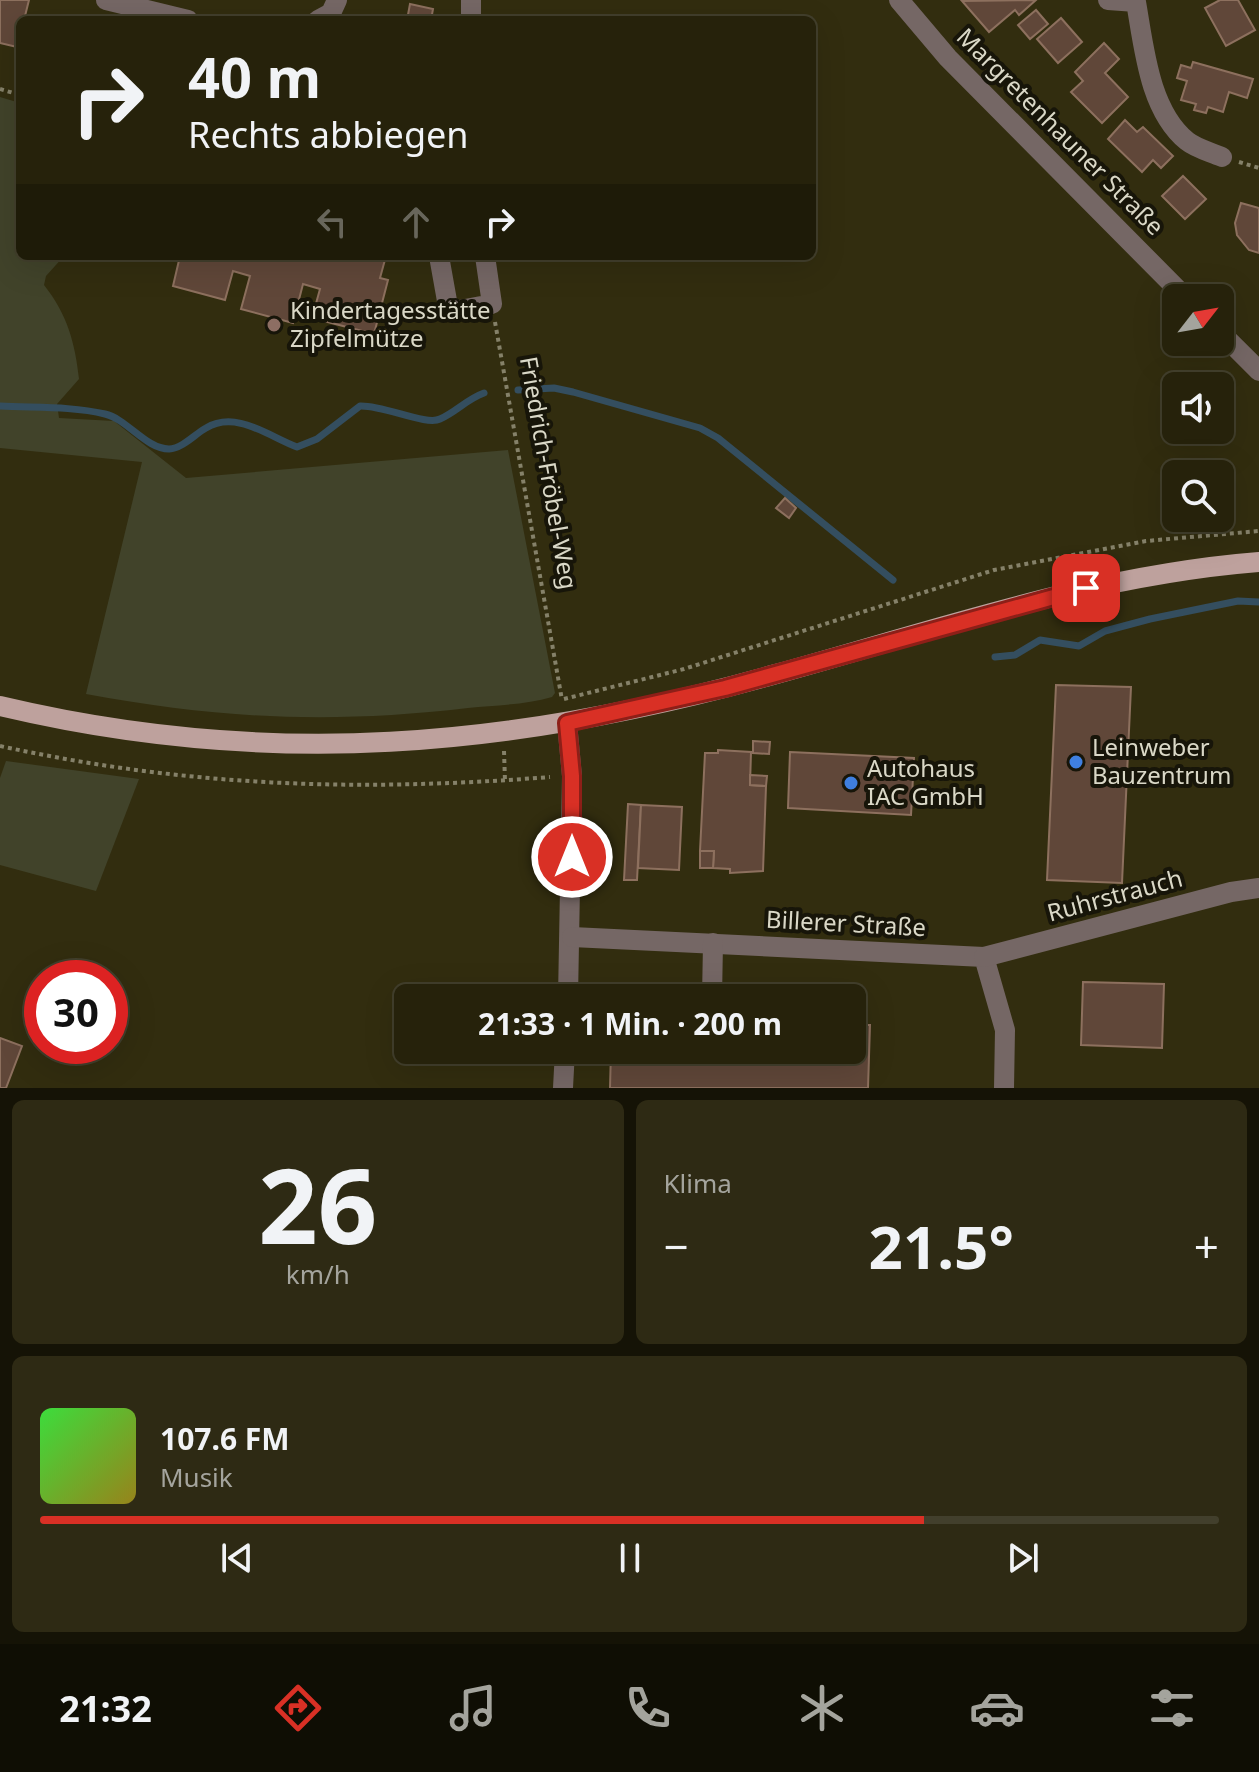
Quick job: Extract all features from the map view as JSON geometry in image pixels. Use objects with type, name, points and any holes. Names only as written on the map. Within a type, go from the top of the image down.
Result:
[{"type":"main road","points":[[0,706],[98,726],[217,741],[347,746],[504,734],[567,723],[738,684],[1086,588],[1156,573],[1259,562]]},
{"type":"street","points":[[106,0],[172,16]]},
{"type":"street","name":"Margretenhauner Straße","points":[[899,0],[948,58],[1172,284]]},
{"type":"street","points":[[1108,0],[1144,1],[1147,62],[1163,109],[1190,144],[1222,157]]},
{"type":"street","points":[[440,260],[449,312],[492,304],[486,260]]},
{"type":"street","points":[[1234,344],[1257,364]]},
{"type":"street","points":[[567,723],[572,776],[569,984]]},
{"type":"street","name":"Ruhrstrauch","points":[[984,957],[1231,892],[1259,888]]},
{"type":"street","name":"Billerer Straße","points":[[572,937],[984,957]]},
{"type":"street","points":[[712,984],[713,943]]},
{"type":"street","points":[[984,957],[1005,1030],[1004,1088]]},
{"type":"street","points":[[563,1088],[564,1064]]},
{"type":"path","name":"Friedrich-Fröbel-Weg","points":[[492,304],[562,699]]},
{"type":"path","points":[[553,702],[684,669],[994,570],[1146,541],[1259,531]]},
{"type":"path","points":[[504,734],[505,781]]},
{"type":"path","points":[[0,746],[216,782],[299,787],[572,776]]},
{"type":"green space","points":[[0,97],[16,102],[16,260],[60,260],[46,276],[44,285],[69,329],[79,379],[57,404],[59,418],[114,421],[186,478],[508,450],[555,693],[542,700],[521,703],[418,713],[323,717],[230,714],[86,694],[142,462],[0,448]]},
{"type":"green space","points":[[6,761],[139,779],[96,891],[0,865],[0,778]]},
{"type":"building","points":[[0,0],[29,0],[25,16],[16,16],[16,47],[0,43]]},
{"type":"building","points":[[1036,0],[1019,15],[1015,10],[989,32],[962,1]]},
{"type":"building","points":[[1220,0],[1238,0],[1255,30],[1226,46],[1205,8]]},
{"type":"building","points":[[410,4],[433,9],[432,16],[408,16]]},
{"type":"building","points":[[1036,10],[1048,24],[1030,39],[1018,25]]},
{"type":"building","points":[[1061,18],[1082,42],[1058,63],[1037,39]]},
{"type":"building","points":[[1104,43],[1119,59],[1105,73],[1128,97],[1102,123],[1071,92],[1083,81],[1075,72]]},
{"type":"building","points":[[1193,62],[1253,79],[1247,98],[1229,92],[1223,112],[1208,107],[1206,113],[1194,110],[1196,104],[1181,100],[1187,81],[1177,78],[1181,65],[1191,68]]},
{"type":"building","points":[[1125,120],[1137,132],[1143,127],[1173,156],[1161,168],[1153,160],[1142,172],[1108,139]]},
{"type":"building","points":[[1183,176],[1206,199],[1185,219],[1162,196]]},
{"type":"building","points":[[1241,203],[1259,208],[1259,253],[1249,250],[1237,235],[1235,223]]},
{"type":"building","points":[[179,260],[385,260],[380,278],[388,280],[374,334],[312,318],[320,289],[303,284],[293,323],[241,309],[250,276],[233,271],[225,300],[173,286]]},
{"type":"building","points":[[785,498],[796,508],[789,518],[776,508]]},
{"type":"building","points":[[1056,685],[1131,687],[1122,883],[1047,880]]},
{"type":"building","points":[[753,741],[770,742],[769,754],[753,753]]},
{"type":"building","points":[[718,750],[751,752],[750,785],[766,786],[763,871],[730,873],[730,869],[713,868],[714,851],[700,851],[705,753],[718,753]]},
{"type":"building","name":"Autohaus IAC GmbH","points":[[790,752],[914,758],[911,815],[788,808]]},
{"type":"building","points":[[750,775],[767,776],[766,786],[750,785]]},
{"type":"building","points":[[628,804],[641,805],[637,880],[624,880]]},
{"type":"building","points":[[641,805],[682,807],[679,870],[638,868]]},
{"type":"building","points":[[700,851],[714,851],[713,868],[700,868]]},
{"type":"building","points":[[1083,982],[1164,984],[1162,1048],[1081,1045]]},
{"type":"building","points":[[866,1025],[870,1025],[868,1088],[610,1088],[611,1064],[866,1064]]},
{"type":"building","points":[[0,1038],[22,1046],[6,1088],[0,1088]]},
{"type":"waterway","points":[[518,390],[554,388],[700,428],[718,438],[893,580]]},
{"type":"waterway","points":[[0,406],[66,408],[105,414],[161,448],[174,448],[206,428],[229,422],[252,427],[297,447],[317,439],[360,406],[434,420],[484,393]]},
{"type":"waterway","points":[[995,657],[1015,655],[1040,640],[1079,646],[1105,631],[1150,619],[1238,601],[1259,602]]},
{"type":"place","name":"Kindertagesstätte Zipfelmütze","points":[[274,325]]},
{"type":"place","name":"Leinweber Bauzentrum","points":[[1076,762]]},
{"type":"place","name":"Autohaus IAC GmbH","points":[[851,783]]},
{"type":"route","points":[[572,857],[572,776],[567,723],[725,688],[1086,588]]}]
